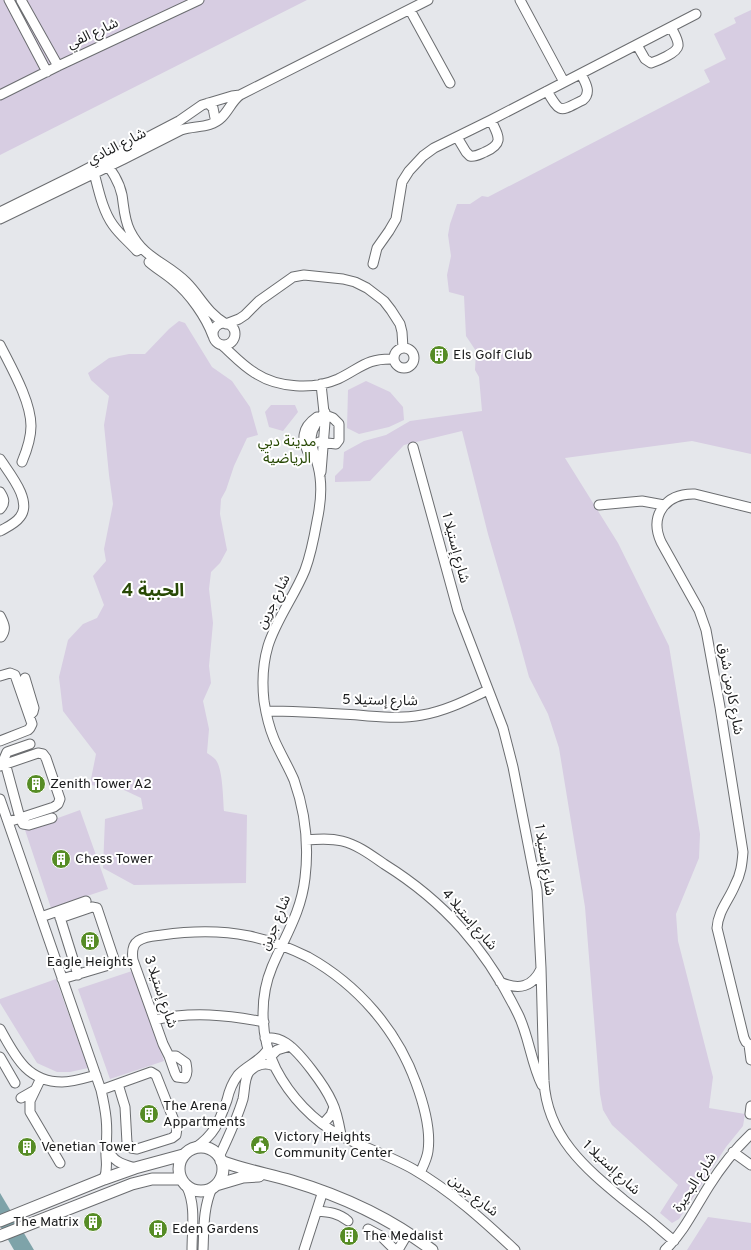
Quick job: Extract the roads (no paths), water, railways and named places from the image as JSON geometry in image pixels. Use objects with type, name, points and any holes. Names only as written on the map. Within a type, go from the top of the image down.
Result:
[{"type":"main road","points":[[0,1221],[104,1179],[135,1168],[183,1155],[190,1149],[200,1147],[211,1150],[220,1159],[241,1168],[278,1177],[323,1191],[365,1209],[408,1233],[432,1250]]},
{"type":"main road","points":[[183,1155],[178,1167],[184,1183]]},
{"type":"main road","points":[[214,1187],[220,1180],[222,1174],[223,1167],[220,1159]]},
{"type":"main road","points":[[0,1236],[132,1184],[162,1178],[184,1183],[193,1190],[206,1191],[243,1177],[278,1177]]},
{"type":"street","points":[[8,0],[47,72]]},
{"type":"street","points":[[21,0],[58,66]]},
{"type":"street","name":"شارع الفي","points":[[0,95],[199,0]]},
{"type":"street","name":"شارع النادي","points":[[106,163],[186,128],[203,126],[216,122],[226,113],[232,103],[240,95],[428,0]]},
{"type":"street","points":[[520,0],[564,82]]},
{"type":"street","points":[[410,10],[450,83]]},
{"type":"street","points":[[372,264],[377,248],[396,219],[402,182],[417,160],[428,152],[696,14]]},
{"type":"street","points":[[637,45],[645,59],[651,63],[674,52],[678,48],[678,42],[671,27]]},
{"type":"street","points":[[547,91],[556,106],[560,108],[565,109],[583,100],[586,98],[588,92],[581,74]]},
{"type":"street","name":"شارع النادي","points":[[0,220],[94,170],[185,118],[202,105],[240,95]]},
{"type":"street","points":[[208,103],[214,111],[215,118]]},
{"type":"street","points":[[181,130],[187,125],[205,122],[215,118],[232,103]]},
{"type":"street","points":[[457,137],[470,156],[476,156],[493,148],[496,146],[498,139],[491,120]]},
{"type":"street","points":[[106,163],[118,182],[127,223],[136,242],[154,260],[170,269],[186,281],[208,310],[233,329],[236,351],[242,363]]},
{"type":"street","points":[[94,170],[103,205],[112,224],[141,255],[174,281],[186,293],[203,316],[216,342],[222,345],[255,374],[272,381],[291,385],[320,384],[337,379],[368,362],[394,359]]},
{"type":"street","name":"شارع النادي","points":[[0,212],[94,170]]},
{"type":"street","points":[[213,336],[216,327],[219,325],[239,319],[260,301],[294,278],[309,275],[349,280],[367,288],[384,301],[400,324],[403,348]]},
{"type":"street","points":[[222,345],[229,344],[245,315]]},
{"type":"street","points":[[403,348],[407,348],[413,353],[414,360],[412,364],[405,368],[398,366],[394,359],[396,352],[403,348]]},
{"type":"street","points":[[1,350],[24,395],[30,415],[30,437],[22,462]]},
{"type":"street","name":"شارع جرين","points":[[320,384],[325,413],[324,443],[320,475],[320,502],[313,545],[305,569],[268,646],[263,686],[266,711],[274,740],[293,778],[299,797],[303,812],[306,840],[306,874],[302,895],[294,921],[268,980],[265,996],[265,1038],[274,1066],[293,1095],[306,1110],[322,1124],[340,1135],[391,1158],[420,1174],[469,1207],[515,1250]]},
{"type":"street","points":[[325,413],[339,424],[339,440],[336,444],[311,442],[314,427],[325,413]]},
{"type":"street","points":[[317,464],[310,456],[305,446],[304,434],[305,429],[310,422],[325,413]]},
{"type":"street","name":"شارع جرين","points":[[311,442],[320,475]]},
{"type":"street","name":"شارع إستيلا 1","points":[[413,447],[458,611],[509,747],[537,890],[541,968],[544,1090],[547,1101],[554,1122],[566,1144],[582,1164],[603,1183],[674,1240]]},
{"type":"street","points":[[0,459],[21,493],[24,505],[22,516],[0,531]]},
{"type":"street","points":[[0,492],[3,497],[4,504],[0,508]]},
{"type":"street","points":[[599,505],[610,508],[642,501],[664,505],[678,495],[695,494],[751,508]]},
{"type":"street","name":"شارع كارمن شرق","points":[[664,505],[657,519],[656,527],[658,535],[699,610],[705,626],[720,707],[740,832],[743,852],[740,875],[719,915],[717,928],[744,1038],[750,1046],[751,1060]]},
{"type":"street","points":[[0,616],[5,628],[0,639]]},
{"type":"street","points":[[0,676],[10,673],[14,675],[30,715],[32,724],[30,728],[0,740]]},
{"type":"street","points":[[25,678],[34,708],[30,715]]},
{"type":"street","name":"شارع إستيلا 5","points":[[266,711],[411,717],[445,709],[488,690]]},
{"type":"street","points":[[30,744],[7,752],[4,756],[2,766],[23,824],[29,826],[52,818]]},
{"type":"street","points":[[2,766],[38,753],[43,754],[46,758],[60,799],[56,806],[8,822]]},
{"type":"street","points":[[0,799],[101,1090],[108,1122],[106,1153],[107,1166],[104,1179]]},
{"type":"street","name":"شارع إستيلا 4","points":[[306,840],[323,838],[351,844],[406,877],[450,915],[478,949],[500,982],[523,1025],[537,1073],[544,1090]]},
{"type":"street","points":[[59,914],[86,902]]},
{"type":"street","points":[[41,917],[92,907],[97,908],[114,957],[113,962],[109,965],[62,979]]},
{"type":"street","points":[[59,914],[78,974]]},
{"type":"street","name":"شارع إستيلا 3","points":[[169,1056],[163,1044],[132,956],[133,947],[139,940],[171,933],[216,932],[251,936],[282,946]]},
{"type":"street","points":[[282,946],[295,951],[334,974],[365,1000],[384,1022],[391,1033],[414,1075],[428,1128],[428,1152],[420,1174]]},
{"type":"street","points":[[500,982],[512,986],[523,986],[538,976],[541,968]]},
{"type":"street","points":[[155,1020],[172,1016],[197,1015],[231,1016],[264,1022]]},
{"type":"street","points":[[0,1029],[19,1061],[30,1072],[41,1078],[63,1082],[96,1075]]},
{"type":"street","points":[[265,1038],[279,1039],[298,1053],[332,1100],[340,1135]]},
{"type":"street","points":[[195,1148],[206,1141],[213,1132],[220,1120],[231,1087],[238,1076],[248,1066],[269,1052],[290,1046]]},
{"type":"street","points":[[0,1057],[15,1083]]},
{"type":"street","points":[[220,1159],[236,1121],[243,1098],[246,1079],[250,1070],[259,1064],[265,1063],[274,1066]]},
{"type":"street","points":[[101,1090],[151,1072],[155,1074],[177,1128],[176,1135],[172,1138],[137,1149],[134,1149],[128,1145],[126,1140],[125,1107],[118,1084]]},
{"type":"street","points":[[41,1078],[30,1105],[30,1112],[60,1163]]},
{"type":"street","points":[[22,1098],[35,1090]]},
{"type":"street","points":[[229,1094],[236,1094],[243,1098]]},
{"type":"street","points":[[322,1124],[329,1118],[334,1107]]},
{"type":"street","name":"شارع البحيرة","points":[[665,1250],[674,1240],[733,1152],[751,1134]]},
{"type":"street","points":[[107,1143],[113,1159],[117,1162],[135,1168]]},
{"type":"street","points":[[733,1152],[751,1165]]},
{"type":"street","points":[[184,1183],[190,1193],[192,1206],[192,1250]]},
{"type":"street","points":[[203,1250],[206,1204],[214,1187]]},
{"type":"street","points":[[304,1250],[323,1191]]},
{"type":"street","points":[[317,1211],[336,1213],[348,1221]]},
{"type":"street","points":[[368,1229],[381,1236],[397,1250],[408,1233]]},
{"type":"water","points":[[0,1193],[34,1250],[14,1250],[0,1226]]},
{"type":"place","name":"Els Golf Club","points":[[439,355]]},
{"type":"place","name":"Zenith Tower A2","points":[[36,784]]},
{"type":"place","name":"Chess Tower","points":[[61,859]]},
{"type":"place","name":"Eagle Heights","points":[[90,941]]},
{"type":"place","name":"The Arena Appartments","points":[[149,1114]]},
{"type":"place","name":"Victory Heights Community Center","points":[[260,1145]]},
{"type":"place","name":"Venetian Tower","points":[[27,1147]]},
{"type":"place","name":"The Matrix","points":[[93,1222]]},
{"type":"place","name":"Eden Gardens","points":[[158,1229]]},
{"type":"place","name":"The Medalist","points":[[349,1236]]},
{"type":"district","name":"مدينة دبي الرياضية","points":[[287,450]]},
{"type":"district","name":"الحبية 4","points":[[153,591]]}]
